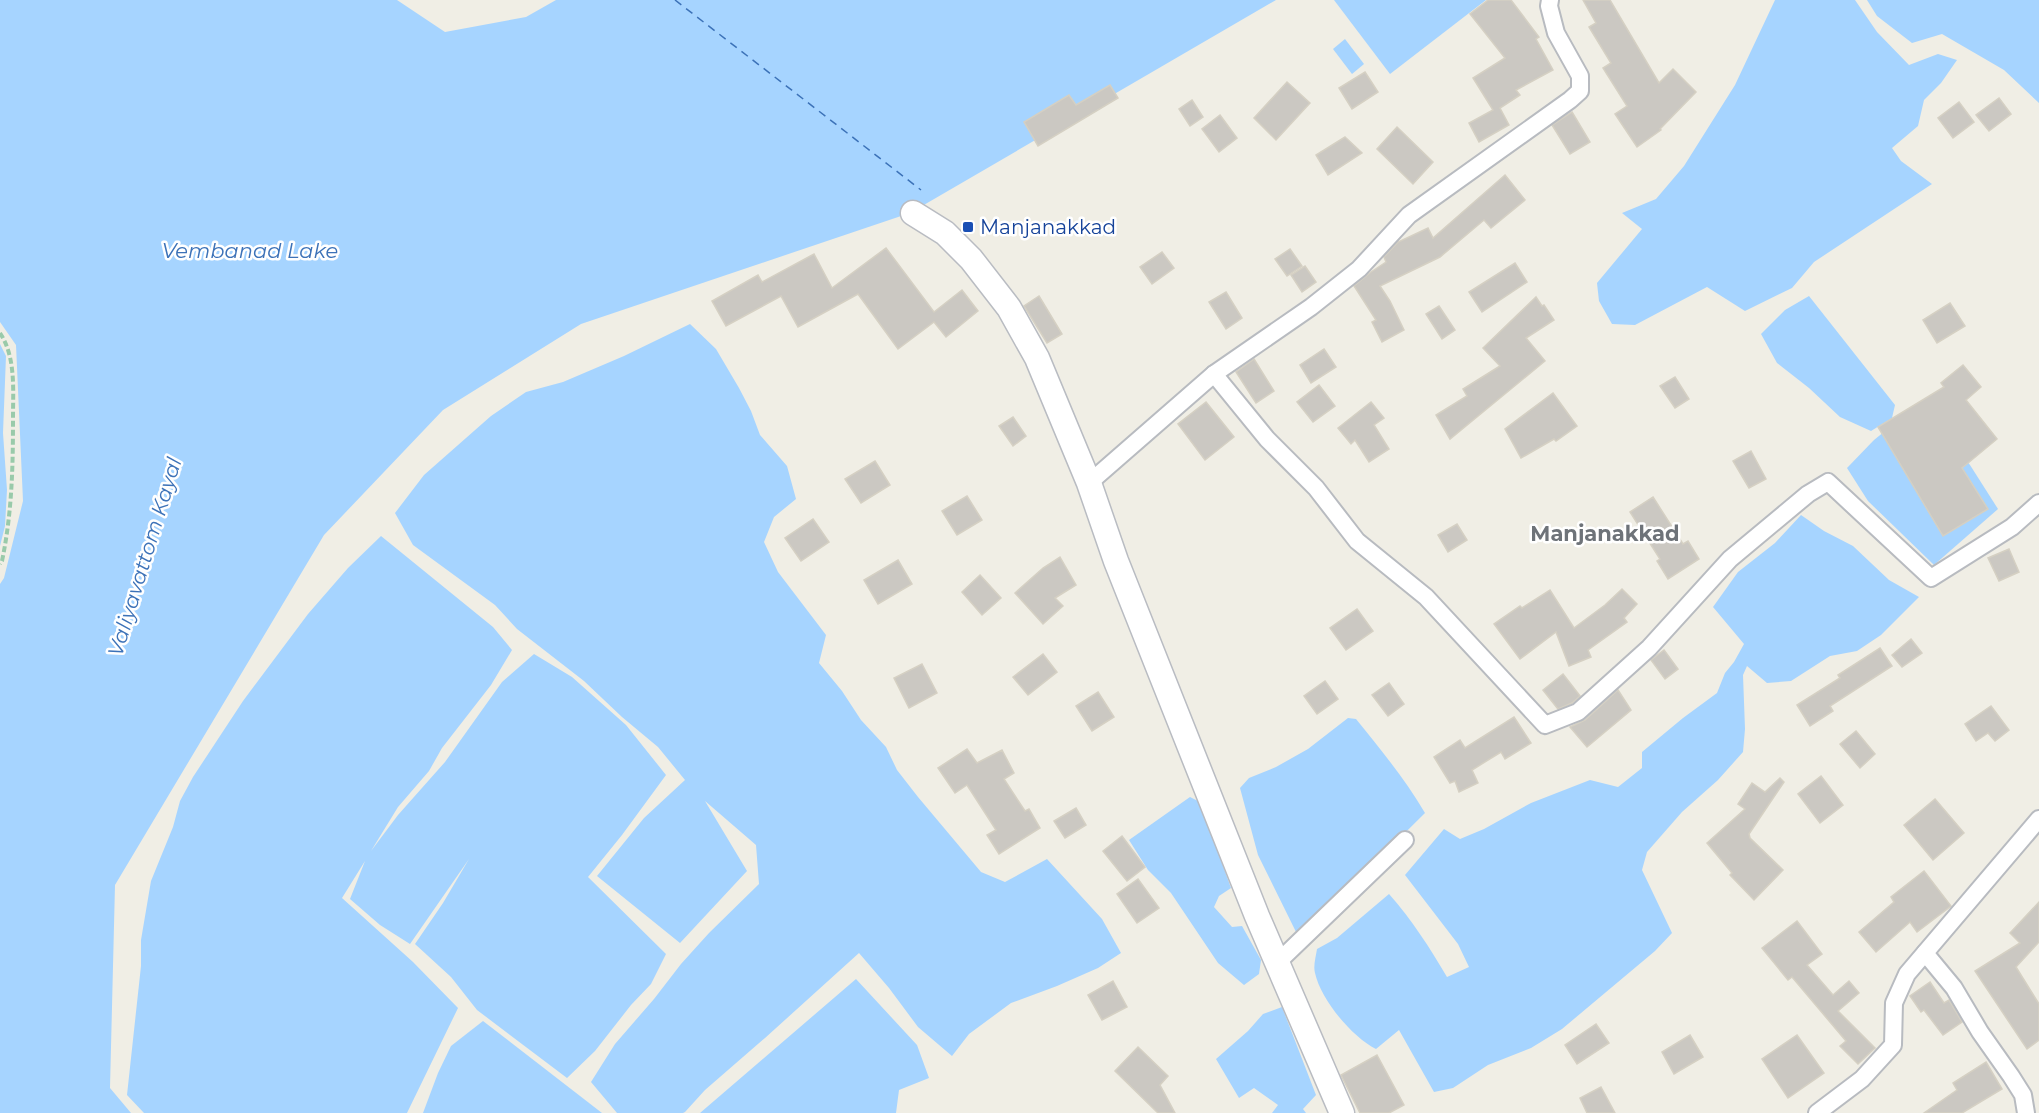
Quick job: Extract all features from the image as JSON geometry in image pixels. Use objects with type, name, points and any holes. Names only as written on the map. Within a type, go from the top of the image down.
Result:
[{"type":"street","points":[[1089,483],[1214,374],[1311,307],[1359,269],[1409,215],[1570,100],[1580,90],[1581,76],[1556,33],[1549,6],[1550,0]]},
{"type":"street","points":[[914,213],[945,233],[970,259],[1009,308],[1038,358],[1089,483],[1116,561],[1257,916],[1342,1113]]},
{"type":"street","points":[[1214,374],[1267,439],[1316,488],[1357,541],[1426,597],[1545,726],[1578,712],[1649,648],[1730,559],[1809,494],[1828,482],[1931,578],[2012,527],[2039,503]]},
{"type":"street","points":[[1817,1113],[1862,1079],[1893,1045],[1893,1003],[1907,974],[2039,819]]},
{"type":"street","points":[[1278,962],[1405,840]]},
{"type":"street","points":[[1925,953],[1954,988],[1980,1032],[2023,1095],[2026,1113]]},
{"type":"path","points":[[0,333],[7,344],[12,372],[14,475],[9,528],[0,564]]},
{"type":"water","name":"Vembanad Lake","points":[[0,0],[397,0],[445,32],[526,17],[556,0],[1276,0],[910,213],[581,324],[443,410],[324,535],[115,885],[110,1088],[131,1113],[0,1113],[0,584],[4,578],[23,501],[16,345],[0,322]]},
{"type":"water","points":[[1334,0],[1486,0],[1390,74]]},
{"type":"water","points":[[1775,0],[1855,0],[1877,32],[1909,65],[1938,54],[1957,60],[1941,83],[1924,100],[1918,126],[1892,148],[1901,161],[1932,184],[1814,262],[1792,288],[1745,311],[1707,287],[1635,325],[1612,324],[1599,301],[1597,283],[1642,229],[1622,213],[1656,199],[1684,166],[1735,85]]},
{"type":"water","points":[[1867,0],[2039,0],[2039,103],[2004,70],[1942,34],[1912,43],[1877,16]]},
{"type":"water","points":[[1345,39],[1364,64],[1352,74],[1333,49]]},
{"type":"water","points":[[1809,296],[1895,405],[1892,418],[1871,431],[1840,417],[1809,388],[1777,363],[1761,334],[1785,310]]},
{"type":"water","points":[[690,324],[716,349],[751,411],[760,435],[787,466],[796,499],[774,517],[764,542],[778,572],[826,635],[819,663],[842,691],[861,720],[886,747],[897,770],[981,872],[1005,882],[1047,859],[1102,919],[1121,953],[1098,968],[1011,1003],[969,1034],[952,1056],[918,1027],[859,953],[705,1090],[685,1112],[617,1113],[591,1082],[615,1044],[681,964],[759,884],[756,845],[705,801],[747,871],[680,943],[597,876],[644,818],[685,780],[658,747],[584,681],[517,629],[495,605],[413,545],[395,513],[424,475],[491,416],[526,392],[563,382]]},
{"type":"water","points":[[0,344],[6,356],[3,433],[7,490],[5,526],[0,546]]},
{"type":"water","points":[[1916,406],[1947,436],[1970,465],[1998,509],[1934,565],[1868,501],[1847,468],[1874,440]]},
{"type":"water","points":[[1801,515],[1824,531],[1853,546],[1889,580],[1919,597],[1881,635],[1857,651],[1830,656],[1791,681],[1767,683],[1747,666],[1743,675],[1745,729],[1743,752],[1718,780],[1682,812],[1647,852],[1642,870],[1672,933],[1655,951],[1562,1029],[1531,1048],[1488,1065],[1453,1088],[1434,1092],[1399,1030],[1376,1049],[1357,1036],[1339,1017],[1318,984],[1314,967],[1317,949],[1337,938],[1389,894],[1420,934],[1447,977],[1469,967],[1458,944],[1405,875],[1444,829],[1460,839],[1484,829],[1531,803],[1590,780],[1618,787],[1642,768],[1642,752],[1717,693],[1725,673],[1744,644],[1713,607],[1738,572],[1775,543]]},
{"type":"water","points":[[381,536],[493,627],[512,650],[491,685],[442,748],[429,771],[398,807],[371,851],[398,815],[445,762],[502,682],[534,654],[572,677],[626,725],[666,775],[588,877],[666,954],[651,984],[631,1005],[595,1051],[567,1078],[477,1010],[451,977],[415,944],[469,859],[410,944],[380,925],[350,899],[365,861],[342,898],[413,962],[458,1008],[407,1113],[144,1113],[127,1095],[141,966],[141,940],[151,881],[173,827],[180,801],[243,701],[308,614],[348,568]]},
{"type":"water","points":[[1348,718],[1356,719],[1384,753],[1425,813],[1299,938],[1258,855],[1240,788],[1249,778],[1276,767],[1308,749]]},
{"type":"water","points":[[1190,797],[1200,802],[1231,888],[1219,896],[1214,907],[1232,927],[1242,926],[1261,960],[1259,974],[1244,985],[1218,963],[1171,893],[1148,870],[1129,840]]},
{"type":"water","points":[[856,979],[917,1045],[929,1078],[899,1090],[896,1113],[700,1113]]},
{"type":"water","points":[[1282,1007],[1316,1095],[1303,1109],[1306,1113],[1272,1113],[1278,1105],[1254,1088],[1239,1098],[1216,1059],[1248,1031],[1263,1014]]},
{"type":"water","points":[[483,1021],[602,1113],[423,1113],[451,1046]]},
{"type":"building","points":[[1488,0],[1511,0],[1539,37],[1536,39],[1553,70],[1516,90],[1520,95],[1500,108],[1509,125],[1479,142],[1469,123],[1493,110],[1473,78],[1505,58],[1470,14]]},
{"type":"building","points":[[1583,0],[1610,0],[1659,83],[1673,69],[1696,92],[1661,130],[1637,147],[1615,114],[1627,106],[1603,68],[1611,63],[1589,27],[1596,23]]},
{"type":"building","points":[[1365,72],[1378,92],[1352,109],[1339,88]]},
{"type":"building","points":[[1287,82],[1310,103],[1276,140],[1254,118]]},
{"type":"building","points":[[1110,85],[1118,98],[1038,146],[1024,122],[1069,95],[1076,105]]},
{"type":"building","points":[[1999,98],[2011,114],[1989,131],[1976,115]]},
{"type":"building","points":[[1192,100],[1203,117],[1190,126],[1179,109]]},
{"type":"building","points":[[1959,102],[1974,122],[1953,138],[1938,118]]},
{"type":"building","points":[[1572,112],[1590,142],[1570,154],[1552,125]]},
{"type":"building","points":[[1220,115],[1237,138],[1219,152],[1202,129]]},
{"type":"building","points":[[1397,127],[1433,162],[1413,184],[1377,149]]},
{"type":"building","points":[[1345,137],[1362,153],[1328,175],[1316,155]]},
{"type":"building","points":[[1505,175],[1525,200],[1491,228],[1484,220],[1440,257],[1380,286],[1404,330],[1382,342],[1372,322],[1376,320],[1354,286],[1386,262],[1384,257],[1398,242],[1428,228],[1433,238]]},
{"type":"building","points":[[886,248],[934,312],[962,290],[978,311],[946,337],[934,322],[898,349],[858,294],[798,327],[781,296],[726,326],[712,301],[758,275],[762,282],[814,254],[832,288]]},
{"type":"building","points":[[1290,249],[1302,266],[1287,276],[1275,259]]},
{"type":"building","points":[[1162,252],[1174,268],[1152,284],[1140,267]]},
{"type":"building","points":[[1515,263],[1527,282],[1482,312],[1469,292]]},
{"type":"building","points":[[1305,266],[1316,282],[1302,292],[1291,275]]},
{"type":"building","points":[[1226,292],[1242,318],[1226,329],[1209,302]]},
{"type":"building","points":[[1039,296],[1062,334],[1047,343],[1024,306]]},
{"type":"building","points":[[1536,297],[1554,320],[1526,338],[1545,361],[1450,439],[1436,415],[1467,396],[1463,389],[1500,366],[1483,348]]},
{"type":"building","points":[[1950,303],[1965,326],[1937,343],[1923,320]]},
{"type":"building","points":[[1439,306],[1455,330],[1442,339],[1426,314]]},
{"type":"building","points":[[1324,349],[1336,367],[1311,383],[1300,365]]},
{"type":"building","points":[[1254,359],[1274,391],[1256,403],[1236,372]]},
{"type":"building","points":[[1963,365],[1981,387],[1966,400],[1997,439],[1962,468],[1988,509],[1943,536],[1878,427],[1944,387],[1941,383]]},
{"type":"building","points":[[1675,377],[1689,399],[1675,408],[1660,386]]},
{"type":"building","points":[[1319,385],[1335,406],[1313,422],[1297,402]]},
{"type":"building","points":[[1553,393],[1577,426],[1556,441],[1554,439],[1521,458],[1505,429]]},
{"type":"building","points":[[1206,402],[1234,437],[1205,460],[1178,424]]},
{"type":"building","points":[[1371,402],[1384,418],[1374,425],[1389,449],[1369,462],[1355,440],[1351,444],[1338,428]]},
{"type":"building","points":[[1013,417],[1026,436],[1013,446],[999,426]]},
{"type":"building","points":[[1751,451],[1766,479],[1749,488],[1733,461]]},
{"type":"building","points":[[875,461],[890,485],[861,503],[845,479]]},
{"type":"building","points":[[967,496],[982,520],[957,535],[942,511]]},
{"type":"building","points":[[1653,497],[1683,544],[1688,541],[1699,559],[1668,579],[1657,561],[1660,559],[1630,512]]},
{"type":"building","points":[[813,519],[829,542],[801,561],[785,538]]},
{"type":"building","points":[[1457,524],[1467,540],[1448,552],[1438,535]]},
{"type":"building","points":[[2009,549],[2019,572],[1999,581],[1988,558]]},
{"type":"building","points":[[1060,557],[1076,585],[1055,598],[1063,606],[1043,624],[1015,593],[1043,568]]},
{"type":"building","points":[[898,560],[912,584],[878,604],[864,580]]},
{"type":"building","points":[[980,575],[1001,598],[982,615],[962,592]]},
{"type":"building","points":[[1622,589],[1637,604],[1624,618],[1627,622],[1588,650],[1591,657],[1569,666],[1556,632],[1520,659],[1494,624],[1520,606],[1522,608],[1550,590],[1574,628]]},
{"type":"building","points":[[1357,609],[1373,631],[1346,650],[1330,628]]},
{"type":"building","points":[[1911,639],[1922,653],[1902,667],[1892,655]]},
{"type":"building","points":[[1880,648],[1892,666],[1830,706],[1833,711],[1810,726],[1797,705],[1840,678],[1838,675]]},
{"type":"building","points":[[1664,650],[1678,669],[1665,679],[1651,660]]},
{"type":"building","points":[[1043,654],[1057,672],[1028,695],[1013,677]]},
{"type":"building","points":[[922,664],[937,693],[909,708],[894,678]]},
{"type":"building","points":[[1563,674],[1580,696],[1572,703],[1558,709],[1543,690]]},
{"type":"building","points":[[1325,681],[1338,699],[1317,714],[1304,696]]},
{"type":"building","points":[[1389,683],[1404,704],[1388,716],[1372,695]]},
{"type":"building","points":[[1618,690],[1631,710],[1587,747],[1570,727],[1585,720]]},
{"type":"building","points":[[1098,692],[1114,717],[1092,731],[1076,706]]},
{"type":"building","points":[[1991,706],[2009,730],[1995,741],[1988,733],[1976,741],[1965,724]]},
{"type":"building","points":[[1514,717],[1531,743],[1505,759],[1501,752],[1472,770],[1478,783],[1459,792],[1455,781],[1450,783],[1434,757],[1460,740],[1465,748]]},
{"type":"building","points":[[1856,731],[1875,754],[1860,768],[1840,744]]},
{"type":"building","points":[[967,749],[977,763],[1002,750],[1014,773],[1004,779],[1025,811],[1029,809],[1040,828],[999,854],[987,835],[996,830],[967,785],[955,793],[938,768]]},
{"type":"building","points":[[1821,776],[1843,805],[1820,823],[1798,794]]},
{"type":"building","points":[[1780,778],[1784,782],[1749,834],[1750,838],[1783,870],[1754,900],[1730,875],[1732,873],[1707,843],[1745,809],[1738,804],[1752,783],[1765,792]]},
{"type":"building","points":[[1935,799],[1964,833],[1933,860],[1904,825]]},
{"type":"building","points":[[1076,808],[1086,825],[1065,838],[1054,821]]},
{"type":"building","points":[[1122,836],[1145,867],[1127,881],[1103,851]]},
{"type":"building","points":[[1924,871],[1951,906],[1917,932],[1910,922],[1876,952],[1859,932],[1894,902],[1891,897]]},
{"type":"building","points":[[1138,879],[1159,908],[1137,923],[1117,894]]},
{"type":"building","points":[[2039,902],[2039,942],[2016,967],[2039,1004],[2039,1040],[2027,1049],[1975,971],[2020,943],[2010,933]]},
{"type":"building","points":[[1797,921],[1822,954],[1807,965],[1833,995],[1849,981],[1859,993],[1838,1011],[1875,1048],[1858,1064],[1840,1046],[1846,1041],[1792,977],[1788,980],[1762,948]]},
{"type":"building","points":[[1113,981],[1127,1007],[1102,1020],[1088,995]]},
{"type":"building","points":[[1930,982],[1944,1003],[1949,1000],[1962,1022],[1943,1035],[1924,1010],[1921,1012],[1910,996]]},
{"type":"building","points":[[1596,1024],[1609,1043],[1577,1064],[1565,1045]]},
{"type":"building","points":[[1690,1035],[1703,1057],[1674,1074],[1662,1052]]},
{"type":"building","points":[[1797,1035],[1824,1073],[1788,1098],[1762,1059]]},
{"type":"building","points":[[1138,1047],[1168,1076],[1160,1085],[1175,1113],[1158,1113],[1115,1071]]},
{"type":"building","points":[[1377,1055],[1404,1105],[1389,1113],[1360,1113],[1341,1075]]},
{"type":"building","points":[[1986,1062],[2002,1089],[1962,1113],[1924,1113],[1957,1090],[1953,1083]]},
{"type":"building","points":[[1601,1087],[1615,1113],[1587,1113],[1580,1098]]},
{"type":"ferry route","points":[[675,0],[921,190]]},
{"type":"place","name":"Manjanakkad","points":[[968,227]]},
{"type":"district","name":"Manjanakkad","points":[[1605,534]]},
{"type":"water label","name":"Valiyavattom Kayal","points":[[145,557]]}]
